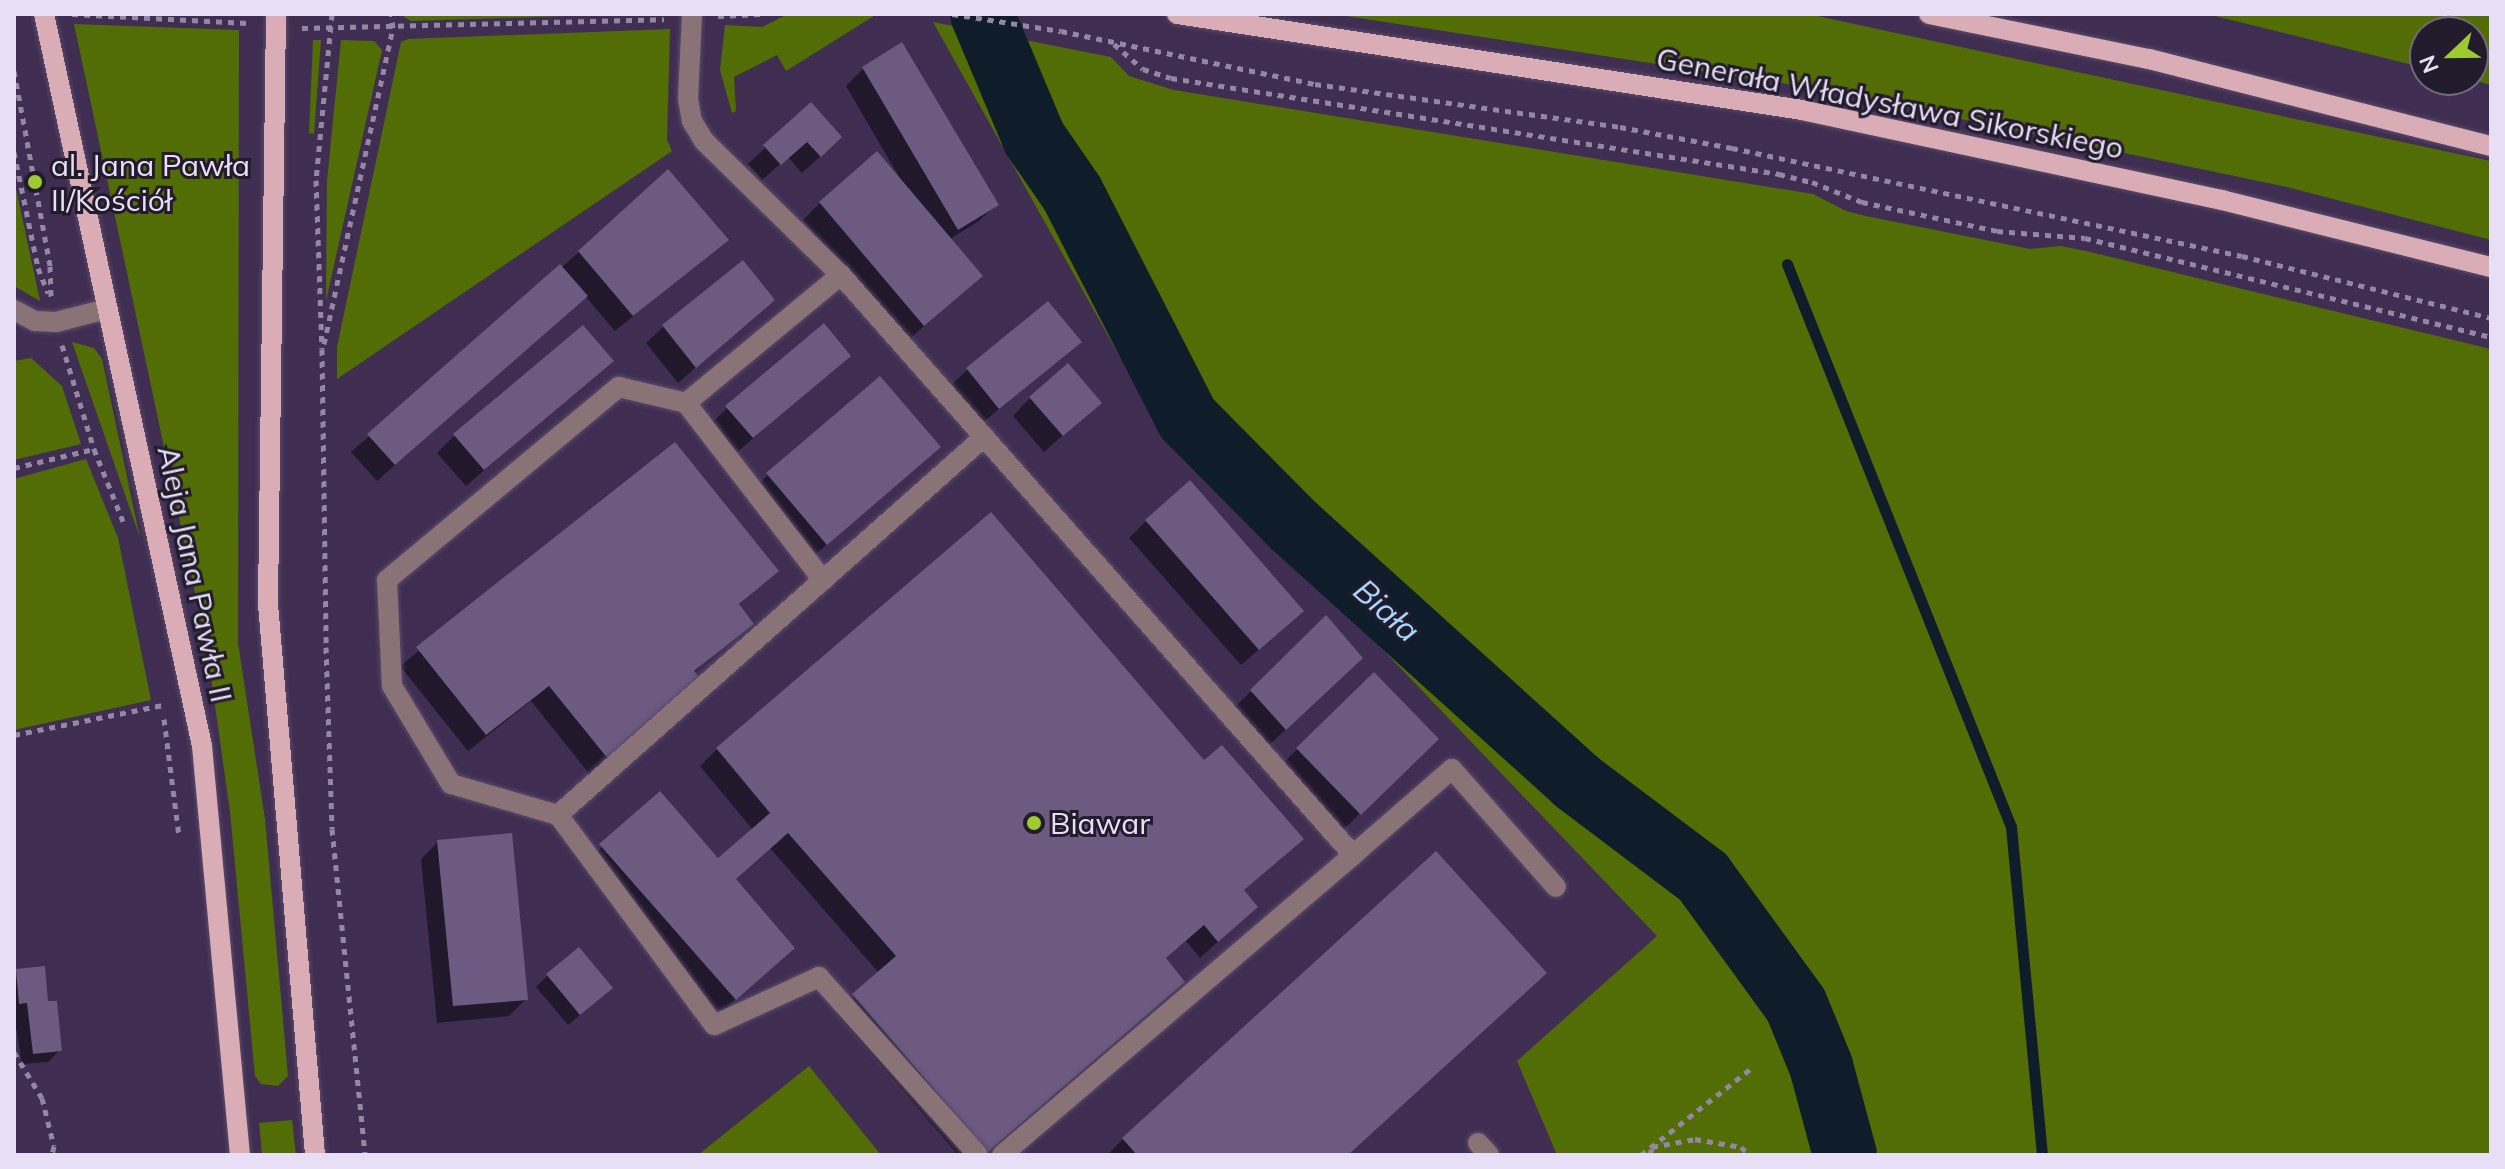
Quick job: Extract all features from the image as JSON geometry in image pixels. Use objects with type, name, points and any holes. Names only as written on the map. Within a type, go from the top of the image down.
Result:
[{"type":"main road","name":"Aleja Jana Pawła II","points":[[44,14],[202,746],[240,1155]]},
{"type":"main road","name":"Generała Władysława Sikorskiego","points":[[1177,14],[1802,110],[2222,200],[2491,267]]},
{"type":"main road","points":[[1929,14],[2149,59],[2491,146]]},
{"type":"main road","name":"Aleja Jana Pawła II","points":[[276,20],[268,604],[315,1155]]},
{"type":"lane","points":[[692,16],[688,99],[692,121],[704,141],[841,275],[1353,855]]},
{"type":"lane","points":[[686,403],[841,275]]},
{"type":"lane","points":[[14,310],[35,321],[54,312],[107,309]]},
{"type":"lane","points":[[823,580],[686,403],[619,387],[387,580],[392,686],[451,784],[558,815],[714,1025],[819,977],[978,1155]]},
{"type":"lane","points":[[558,815],[984,437]]},
{"type":"lane","points":[[1002,1155],[1452,769],[1556,887]]},
{"type":"path","points":[[72,14],[276,20],[330,30],[760,14]]},
{"type":"path","points":[[332,14],[316,180],[332,829],[365,1155]]},
{"type":"path","points":[[322,349],[393,28],[391,14]]},
{"type":"path","points":[[952,14],[1034,27],[1315,84],[1620,127],[1763,154],[2242,256],[2491,318]]},
{"type":"path","points":[[1114,43],[1143,69],[1171,78],[1779,174],[1812,182],[1862,202],[1997,231],[2085,238],[2491,337]]},
{"type":"path","points":[[14,71],[50,266],[54,312]]},
{"type":"path","points":[[14,152],[38,268],[94,449],[127,534]]},
{"type":"path","points":[[14,468],[94,449]]},
{"type":"path","points":[[160,690],[180,839]]},
{"type":"path","points":[[14,735],[163,705]]},
{"type":"path","points":[[14,1052],[42,1098],[54,1146],[52,1155]]},
{"type":"path","points":[[1641,1155],[1753,1067]]},
{"type":"path","points":[[1652,1147],[1695,1139],[1741,1147],[1750,1155]]},
{"type":"path","points":[[1650,1155],[1652,1147]]},
{"type":"green space","points":[[400,14],[629,14],[411,21]]},
{"type":"green space","points":[[788,14],[877,14],[786,71],[777,55],[734,77],[736,111],[732,113],[720,70],[725,25],[762,27]]},
{"type":"green space","points":[[1333,14],[1808,14],[2491,161],[2491,240],[2287,187],[1813,88]]},
{"type":"green space","points":[[2207,14],[2491,14],[2491,85],[2489,16],[2409,16],[2409,64]]},
{"type":"green space","points":[[933,22],[1111,57],[1129,76],[1174,90],[1813,194],[1846,211],[1866,216],[2030,249],[2061,246],[2086,251],[2491,349],[2491,1155],[1557,1155],[1517,1061],[1657,936],[1144,400]]},
{"type":"green space","points":[[74,24],[239,30],[238,643],[265,819],[288,1076],[278,1086],[261,1084],[255,1076],[230,812],[207,649]]},
{"type":"green space","points":[[670,29],[667,140],[672,151],[337,379],[337,347],[401,42],[408,39]]},
{"type":"green space","points":[[313,40],[321,40],[314,134],[309,133]]},
{"type":"green space","points":[[341,40],[374,41],[382,50],[326,301],[327,181]]},
{"type":"green space","points":[[14,179],[40,301],[14,286]]},
{"type":"green space","points":[[72,342],[94,348],[102,359],[140,538]]},
{"type":"green space","points":[[31,358],[62,386],[81,444],[14,460],[14,361]]},
{"type":"green space","points":[[86,459],[118,538],[151,700],[14,730],[14,479]]},
{"type":"green space","points":[[809,1066],[881,1155],[698,1155]]},
{"type":"green space","points":[[292,1120],[296,1155],[262,1155],[259,1123]]},
{"type":"building","points":[[902,42],[999,205],[958,230],[862,67]]},
{"type":"building","points":[[811,102],[842,137],[821,157],[807,142],[781,165],[763,145]]},
{"type":"building","points":[[877,151],[983,276],[924,326],[819,202]]},
{"type":"building","points":[[668,169],[729,240],[633,316],[578,251]]},
{"type":"building","points":[[743,260],[775,300],[696,368],[662,325]]},
{"type":"building","points":[[560,264],[588,296],[395,465],[367,434]]},
{"type":"building","points":[[1048,301],[1082,342],[999,409],[966,368]]},
{"type":"building","points":[[824,323],[851,356],[753,438],[725,406]]},
{"type":"building","points":[[583,325],[614,361],[484,470],[453,434]]},
{"type":"building","points":[[1068,363],[1102,403],[1063,436],[1029,397]]},
{"type":"building","points":[[880,376],[941,447],[827,545],[766,473]]},
{"type":"building","points":[[675,442],[779,571],[739,604],[754,624],[694,671],[709,689],[613,765],[549,686],[486,735],[416,647]]},
{"type":"building","points":[[1190,480],[1304,611],[1259,650],[1145,520]]},
{"type":"building","name":"Biawar","points":[[991,512],[1204,760],[1222,745],[1304,839],[1244,890],[1258,907],[1218,942],[1204,925],[1166,958],[1185,982],[988,1152],[852,994],[896,956],[788,833],[736,879],[795,948],[736,1000],[599,844],[660,791],[718,858],[770,813],[716,748]]},
{"type":"building","points":[[1326,615],[1363,658],[1286,730],[1250,690]]},
{"type":"building","points":[[1374,672],[1439,739],[1361,815],[1296,748]]},
{"type":"building","points":[[512,833],[528,1000],[453,1006],[437,840]]},
{"type":"building","points":[[1436,851],[1547,973],[1348,1155],[1137,1155],[1122,1138]]},
{"type":"building","points":[[579,947],[613,988],[580,1015],[546,974]]},
{"type":"building","points":[[45,966],[48,1001],[57,1001],[62,1051],[33,1054],[27,1003],[19,1004],[16,969]]},
{"type":"waterway","name":"Biała","points":[[982,14],[1034,138],[1072,193],[1187,418],[1295,527],[1577,782],[1703,877],[1796,1005],[1821,1066],[1845,1155]]},
{"type":"waterway","points":[[1787,264],[2011,827],[2042,1155]]},
{"type":"place","name":"al. Jana Pawła II/Kościół","points":[[35,182]]},
{"type":"place","name":"Biawar","points":[[1034,823]]}]
